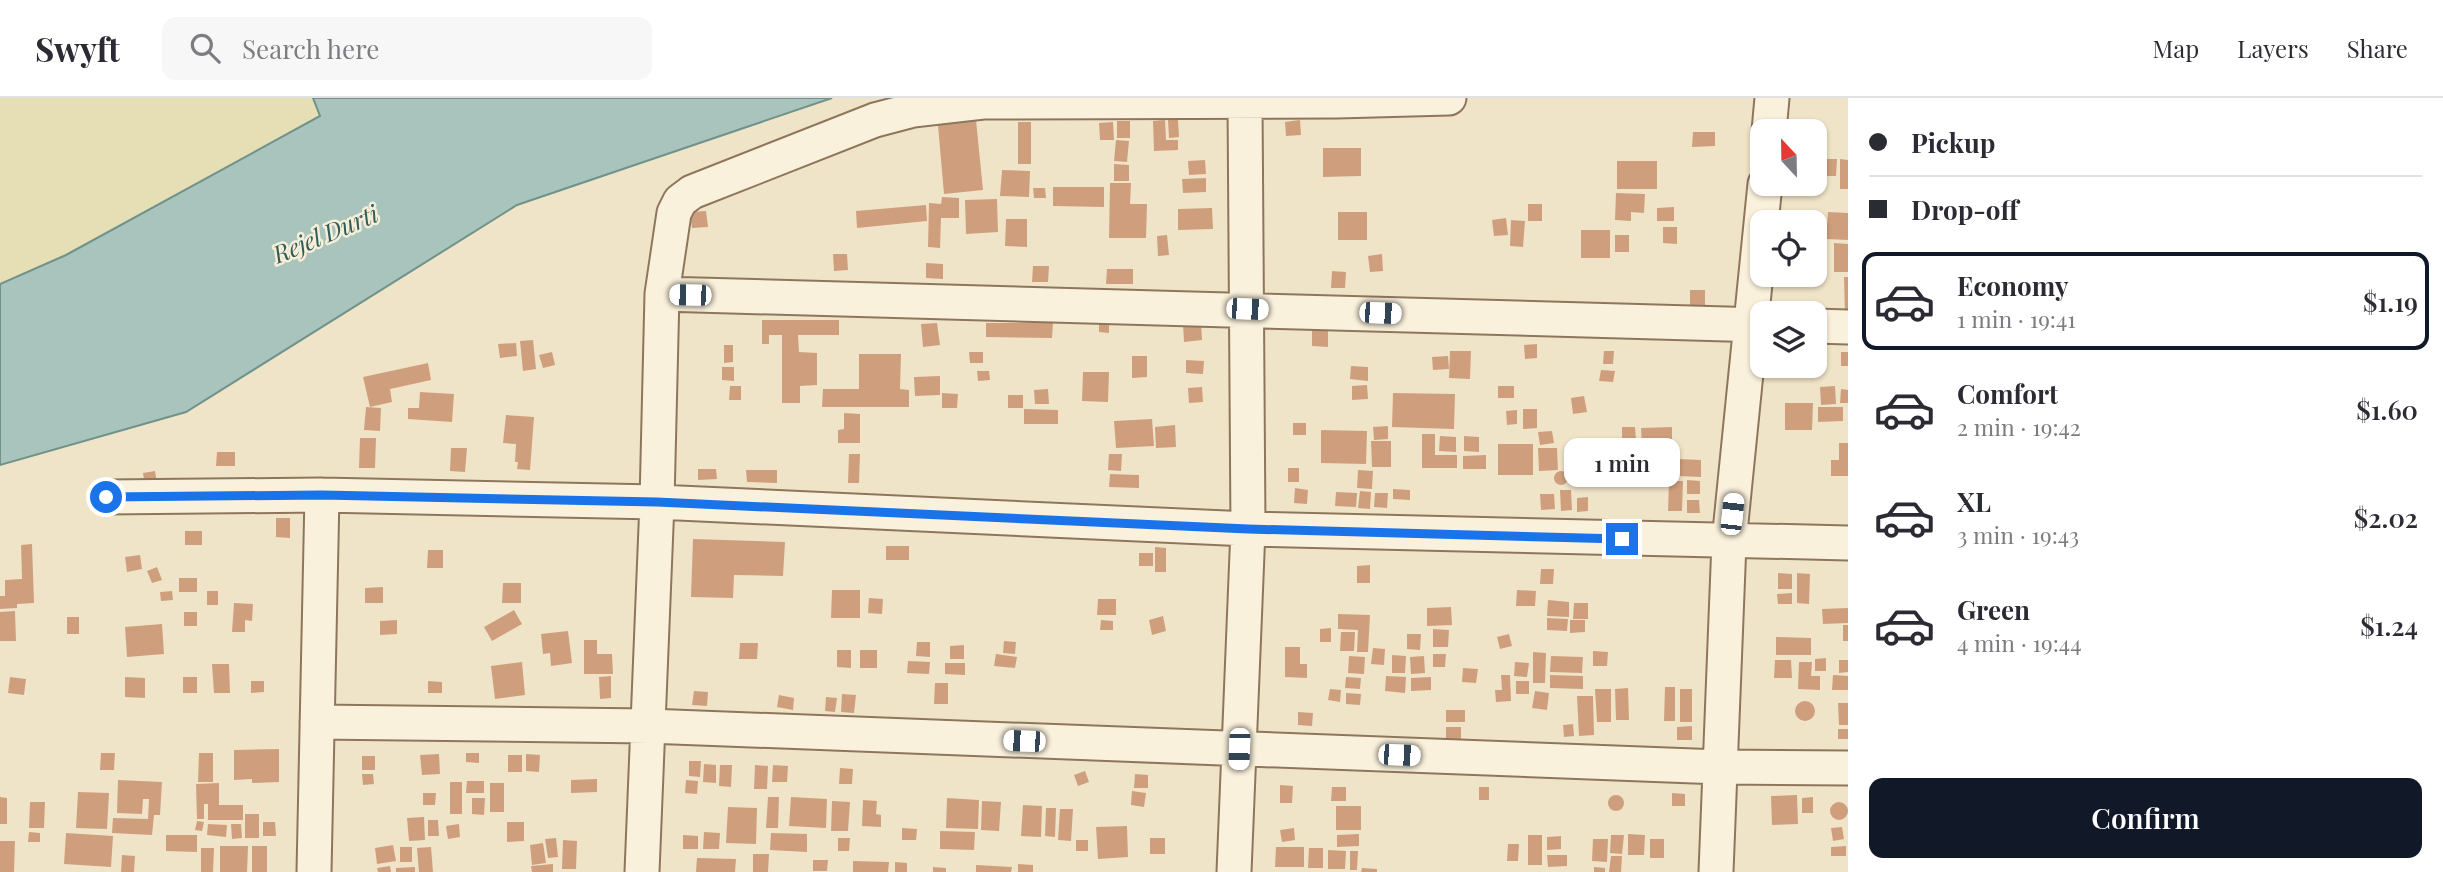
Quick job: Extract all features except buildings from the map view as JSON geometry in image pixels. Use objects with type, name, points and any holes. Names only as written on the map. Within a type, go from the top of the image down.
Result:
[{"type":"street","points":[[642,872],[657,502],[662,294],[674,213],[680,201],[692,192],[875,120],[913,110],[983,102],[1245,102],[1449,98]]},
{"type":"street","points":[[1770,119],[1772,98]]},
{"type":"street","points":[[1234,872],[1248,529],[1245,102]]},
{"type":"street","points":[[1758,301],[1764,196]]},
{"type":"street","points":[[662,294],[1750,324]]},
{"type":"street","points":[[1827,326],[1848,327]]},
{"type":"street","points":[[1716,872],[1729,542],[1750,378]]},
{"type":"street","points":[[314,872],[322,495]]},
{"type":"street","points":[[106,497],[322,495],[657,502],[1248,529],[1848,544]]},
{"type":"street","points":[[317,722],[648,726],[1720,767],[1848,768]]},
{"type":"shaded area","points":[[0,98],[313,98],[321,116],[66,255],[0,284]]},
{"type":"water","name":"Rejel Durti","points":[[313,98],[832,98],[517,205],[186,412],[0,465],[0,284],[66,255],[320,116]]},
{"type":"route","points":[[106,497],[322,495],[657,502],[1248,529],[1622,539]]}]
